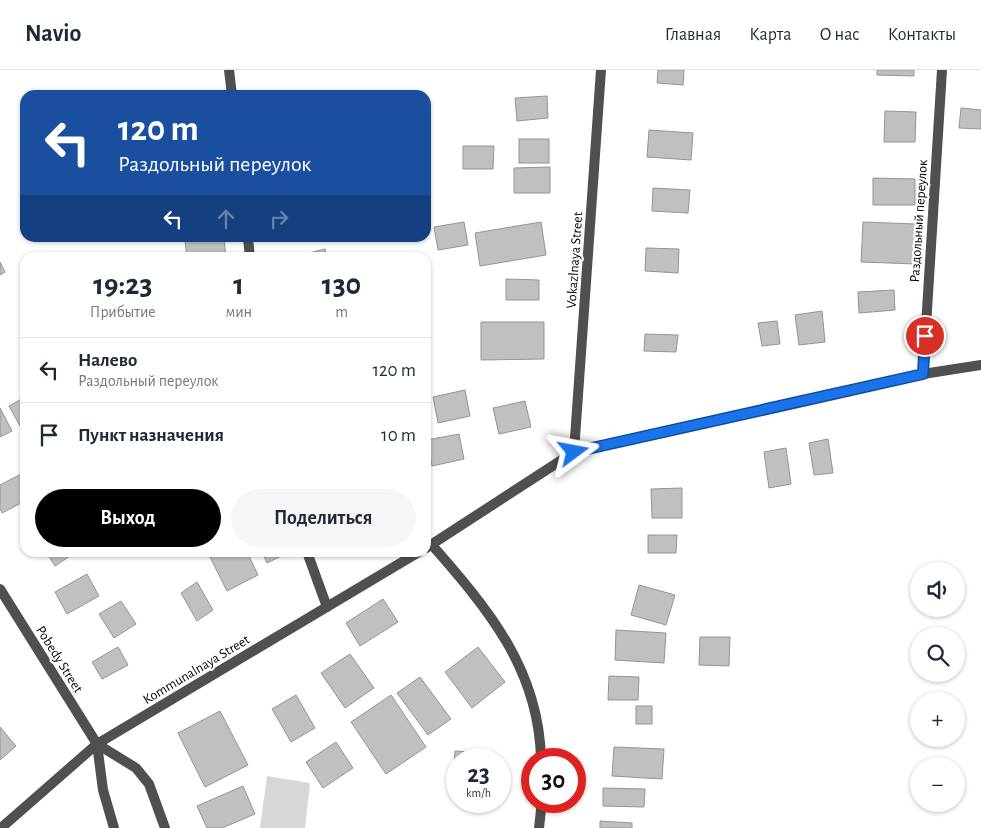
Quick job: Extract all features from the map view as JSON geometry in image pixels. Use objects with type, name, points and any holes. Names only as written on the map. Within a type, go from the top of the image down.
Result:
[{"type":"street","points":[[229,70],[231,90]]},
{"type":"street","name":"Vokazlnaya Street","points":[[574,452],[601,70]]},
{"type":"street","name":"Раздольный переулок","points":[[923,374],[942,70]]},
{"type":"street","points":[[431,546],[574,452],[923,374],[981,365]]},
{"type":"street","points":[[431,549],[479,599],[509,643],[530,693],[541,748]]},
{"type":"street","points":[[309,557],[327,607]]},
{"type":"street","name":"Kommunalnaya Street","points":[[1,828],[96,744],[411,557]]},
{"type":"street","name":"Pobedy Street","points":[[0,589],[96,744],[106,806],[114,828]]},
{"type":"street","name":"Pobedy Street","points":[[96,744],[136,768],[149,784],[165,828]]},
{"type":"street","points":[[539,828],[541,813]]},
{"type":"shaded area","points":[[267,776],[310,783],[305,828],[260,828]]},
{"type":"building","points":[[658,70],[684,70],[683,85],[657,83]]},
{"type":"building","points":[[877,70],[914,70],[914,76],[877,75]]},
{"type":"building","points":[[547,96],[548,118],[517,121],[515,98]]},
{"type":"building","points":[[961,108],[981,110],[981,129],[959,128]]},
{"type":"building","points":[[885,111],[916,112],[915,142],[884,142]]},
{"type":"building","points":[[649,130],[693,133],[691,160],[647,157]]},
{"type":"building","points":[[519,139],[549,139],[549,163],[519,163]]},
{"type":"building","points":[[463,146],[494,146],[493,169],[463,169]]},
{"type":"building","points":[[550,167],[550,193],[514,193],[514,168]]},
{"type":"building","points":[[873,178],[915,179],[915,205],[873,205]]},
{"type":"building","points":[[653,188],[690,190],[688,213],[652,211]]},
{"type":"building","points":[[464,222],[468,245],[438,250],[434,227]]},
{"type":"building","points":[[541,222],[546,255],[480,266],[475,233]]},
{"type":"building","points":[[863,222],[916,224],[915,264],[861,262]]},
{"type":"building","points":[[185,242],[224,242],[225,252],[186,252]]},
{"type":"building","points":[[646,248],[679,249],[678,273],[645,271]]},
{"type":"building","points":[[325,249],[326,252],[313,252]]},
{"type":"building","points":[[0,262],[5,272],[0,275]]},
{"type":"building","points":[[506,279],[539,280],[539,300],[506,300]]},
{"type":"building","points":[[894,290],[895,310],[859,313],[858,292]]},
{"type":"building","points":[[822,311],[825,342],[799,345],[795,315]]},
{"type":"building","points":[[777,321],[780,344],[762,346],[758,323]]},
{"type":"building","points":[[481,322],[544,322],[544,359],[481,360]]},
{"type":"building","points":[[645,334],[678,335],[676,352],[644,351]]},
{"type":"building","points":[[465,390],[470,416],[438,423],[433,397]]},
{"type":"building","points":[[20,400],[20,426],[9,406]]},
{"type":"building","points":[[525,401],[531,427],[499,434],[493,408]]},
{"type":"building","points":[[0,408],[12,431],[0,437]]},
{"type":"building","points":[[459,434],[464,459],[432,466],[431,439]]},
{"type":"building","points":[[828,439],[833,473],[814,475],[809,443]]},
{"type":"building","points":[[786,448],[791,484],[769,488],[764,452]]},
{"type":"building","points":[[20,475],[20,504],[2,513],[0,508],[0,485]]},
{"type":"building","points":[[682,488],[682,518],[652,518],[651,489]]},
{"type":"building","points":[[648,535],[677,535],[676,553],[648,553]]},
{"type":"building","points":[[49,557],[68,557],[55,566]]},
{"type":"building","points":[[210,557],[249,557],[258,575],[227,591]]},
{"type":"building","points":[[264,557],[280,557],[267,563]]},
{"type":"building","points":[[87,574],[99,596],[67,614],[55,592]]},
{"type":"building","points":[[197,582],[213,610],[197,621],[181,593]]},
{"type":"building","points":[[639,585],[675,595],[666,625],[631,615]]},
{"type":"building","points":[[383,599],[398,622],[360,646],[346,623]]},
{"type":"building","points":[[121,601],[136,624],[114,638],[99,614]]},
{"type":"building","points":[[616,630],[666,633],[664,663],[615,660]]},
{"type":"building","points":[[700,637],[730,637],[729,666],[699,665]]},
{"type":"building","points":[[118,647],[128,665],[102,679],[92,662]]},
{"type":"building","points":[[478,647],[505,682],[472,708],[445,672]]},
{"type":"building","points":[[350,654],[374,688],[345,708],[321,673]]},
{"type":"building","points":[[609,676],[639,677],[638,700],[608,700]]},
{"type":"building","points":[[420,677],[451,719],[428,735],[397,693]]},
{"type":"building","points":[[296,695],[315,728],[291,742],[272,709]]},
{"type":"building","points":[[391,695],[426,747],[386,774],[351,722]]},
{"type":"building","points":[[636,706],[652,706],[652,724],[636,724]]},
{"type":"building","points":[[220,711],[248,765],[205,787],[178,733]]},
{"type":"building","points":[[0,727],[16,746],[0,760]]},
{"type":"building","points":[[336,742],[353,768],[323,788],[306,762]]},
{"type":"building","points":[[614,747],[664,749],[662,779],[612,776]]},
{"type":"building","points":[[243,786],[255,814],[222,828],[207,828],[197,806]]},
{"type":"building","points":[[603,788],[645,789],[644,807],[603,806]]},
{"type":"building","points":[[600,821],[632,823],[632,828],[600,828]]},
{"type":"route","points":[[574,452],[923,374],[925,336]]}]
